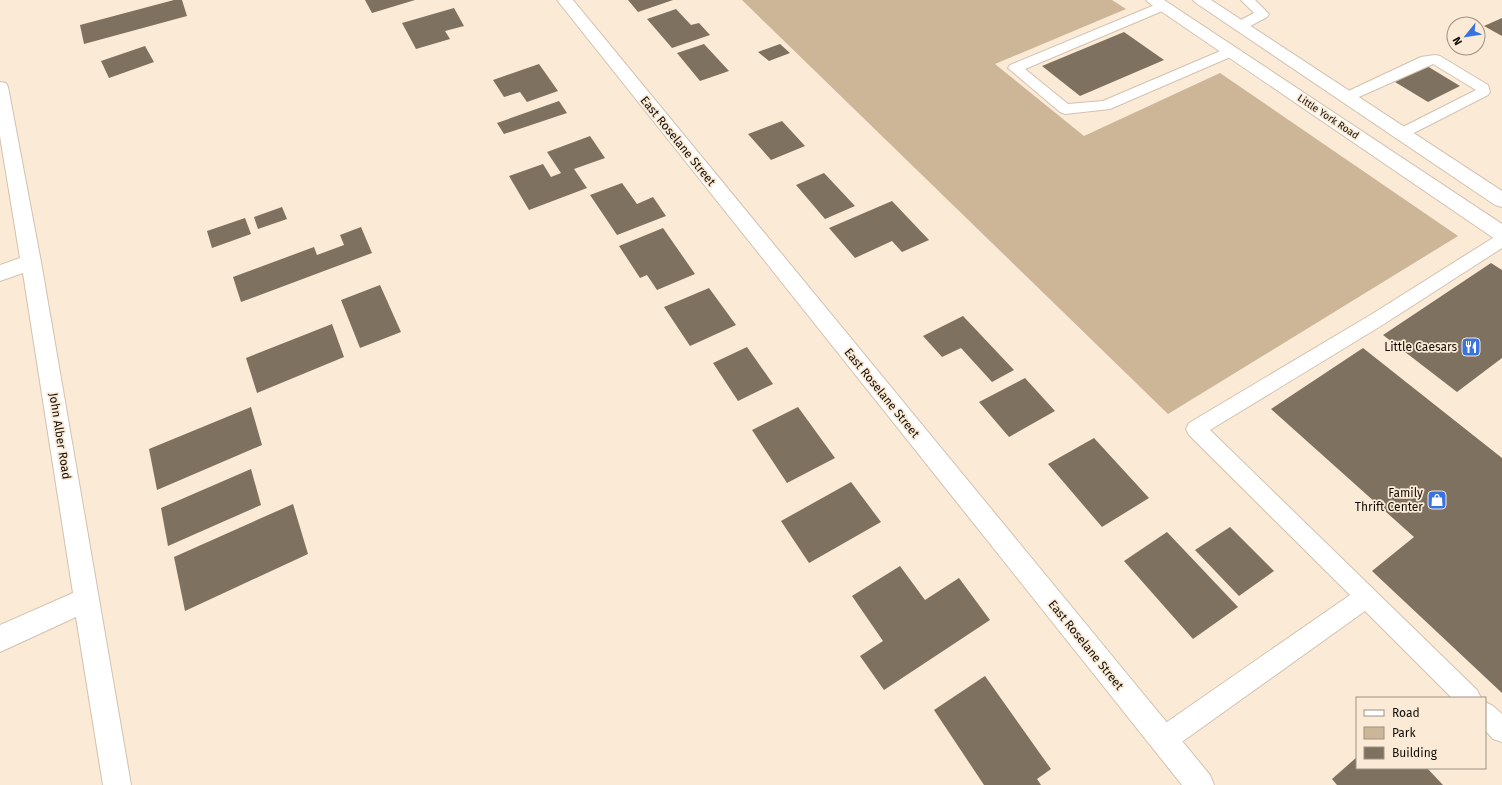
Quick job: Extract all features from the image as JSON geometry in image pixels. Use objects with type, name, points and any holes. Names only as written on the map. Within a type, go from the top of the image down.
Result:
[{"type":"street","name":"East Roselane Street","points":[[565,0],[1200,785]]},
{"type":"street","points":[[1200,0],[1502,200]]},
{"type":"street","name":"Little York Road","points":[[1163,2],[1230,52],[1502,234]]},
{"type":"street","name":"John Alber Road","points":[[1,99],[31,262],[117,785]]},
{"type":"street","points":[[0,272],[31,262]]},
{"type":"street","points":[[0,639],[87,598]]},
{"type":"lane","points":[[1240,26],[1262,14],[1248,0]]},
{"type":"lane","points":[[1163,2],[1015,68],[1066,109],[1081,108],[1105,106],[1230,52]]},
{"type":"lane","points":[[1347,97],[1426,60],[1435,59],[1483,88],[1483,92],[1402,134]]},
{"type":"lane","points":[[1468,697],[1196,429],[1378,319],[1502,240]]},
{"type":"lane","points":[[1163,740],[1366,598]]},
{"type":"lane","points":[[1486,715],[1502,730]]},
{"type":"green space","points":[[742,0],[1112,0],[1126,9],[995,64],[1084,136],[1220,73],[1458,236],[1168,414]]},
{"type":"building","points":[[174,0],[182,0],[187,16],[84,44],[80,25]]},
{"type":"building","points":[[365,0],[415,0],[372,13]]},
{"type":"building","points":[[628,0],[673,0],[638,12]]},
{"type":"building","points":[[454,8],[464,26],[445,31],[450,39],[416,49],[402,23]]},
{"type":"building","points":[[676,9],[691,25],[699,23],[710,35],[672,48],[647,19]]},
{"type":"building","points":[[1502,18],[1502,36],[1486,27],[1486,25]]},
{"type":"building","points":[[1124,32],[1164,60],[1080,96],[1042,66]]},
{"type":"building","points":[[704,44],[729,71],[700,81],[677,53]]},
{"type":"building","points":[[780,44],[790,53],[769,61],[758,52]]},
{"type":"building","points":[[145,46],[154,62],[109,78],[101,61]]},
{"type":"building","points":[[539,64],[558,91],[527,102],[520,92],[504,97],[493,80]]},
{"type":"building","points":[[1427,66],[1460,86],[1428,102],[1395,82]]},
{"type":"building","points":[[559,101],[567,113],[504,134],[497,123]]},
{"type":"building","points":[[782,121],[805,146],[771,160],[748,134]]},
{"type":"building","points":[[590,136],[605,158],[574,169],[587,188],[529,210],[509,176],[543,164],[551,177],[561,173],[547,152]]},
{"type":"building","points":[[824,173],[855,206],[825,219],[796,185]]},
{"type":"building","points":[[622,183],[637,204],[653,197],[666,216],[617,235],[590,195]]},
{"type":"building","points":[[892,201],[929,240],[902,252],[892,241],[855,258],[829,228]]},
{"type":"building","points":[[282,207],[287,219],[258,229],[254,217]]},
{"type":"building","points":[[245,218],[251,234],[212,248],[207,231]]},
{"type":"building","points":[[361,227],[372,253],[241,302],[233,277],[314,247],[317,255],[344,245],[340,235]]},
{"type":"building","points":[[663,228],[695,274],[657,290],[647,275],[640,278],[619,246]]},
{"type":"building","points":[[1491,263],[1502,270],[1502,358],[1457,392],[1383,335]]},
{"type":"building","points":[[380,285],[401,332],[360,348],[341,300]]},
{"type":"building","points":[[709,288],[736,325],[690,346],[664,307]]},
{"type":"building","points":[[963,316],[1014,370],[992,382],[961,348],[942,357],[923,336]]},
{"type":"building","points":[[332,324],[344,357],[257,393],[246,358]]},
{"type":"building","points":[[747,347],[773,384],[738,401],[713,363]]},
{"type":"building","points":[[1363,348],[1502,458],[1502,693],[1372,571],[1414,537],[1271,409]]},
{"type":"building","points":[[1025,378],[1055,411],[1009,437],[979,402]]},
{"type":"building","points":[[251,407],[262,445],[157,490],[149,449]]},
{"type":"building","points":[[798,407],[835,458],[787,483],[752,430]]},
{"type":"building","points":[[1094,438],[1149,498],[1102,527],[1048,464]]},
{"type":"building","points":[[251,469],[261,505],[168,546],[161,508]]},
{"type":"building","points":[[851,482],[881,522],[809,563],[781,521]]},
{"type":"building","points":[[293,504],[308,554],[185,611],[174,557]]},
{"type":"building","points":[[1230,527],[1274,571],[1239,596],[1195,550]]},
{"type":"building","points":[[1167,532],[1238,607],[1193,639],[1124,561]]},
{"type":"building","points":[[900,566],[925,600],[959,578],[990,620],[884,690],[860,656],[883,641],[852,596]]},
{"type":"building","points":[[985,676],[1051,769],[1037,779],[1041,785],[984,785],[934,710]]},
{"type":"building","points":[[1356,758],[1356,769],[1428,769],[1443,785],[1337,785],[1332,779]]},
{"type":"place","name":"Little Caesars","points":[[1471,347]]},
{"type":"place","name":"Family Thrift Center","points":[[1437,500]]}]
